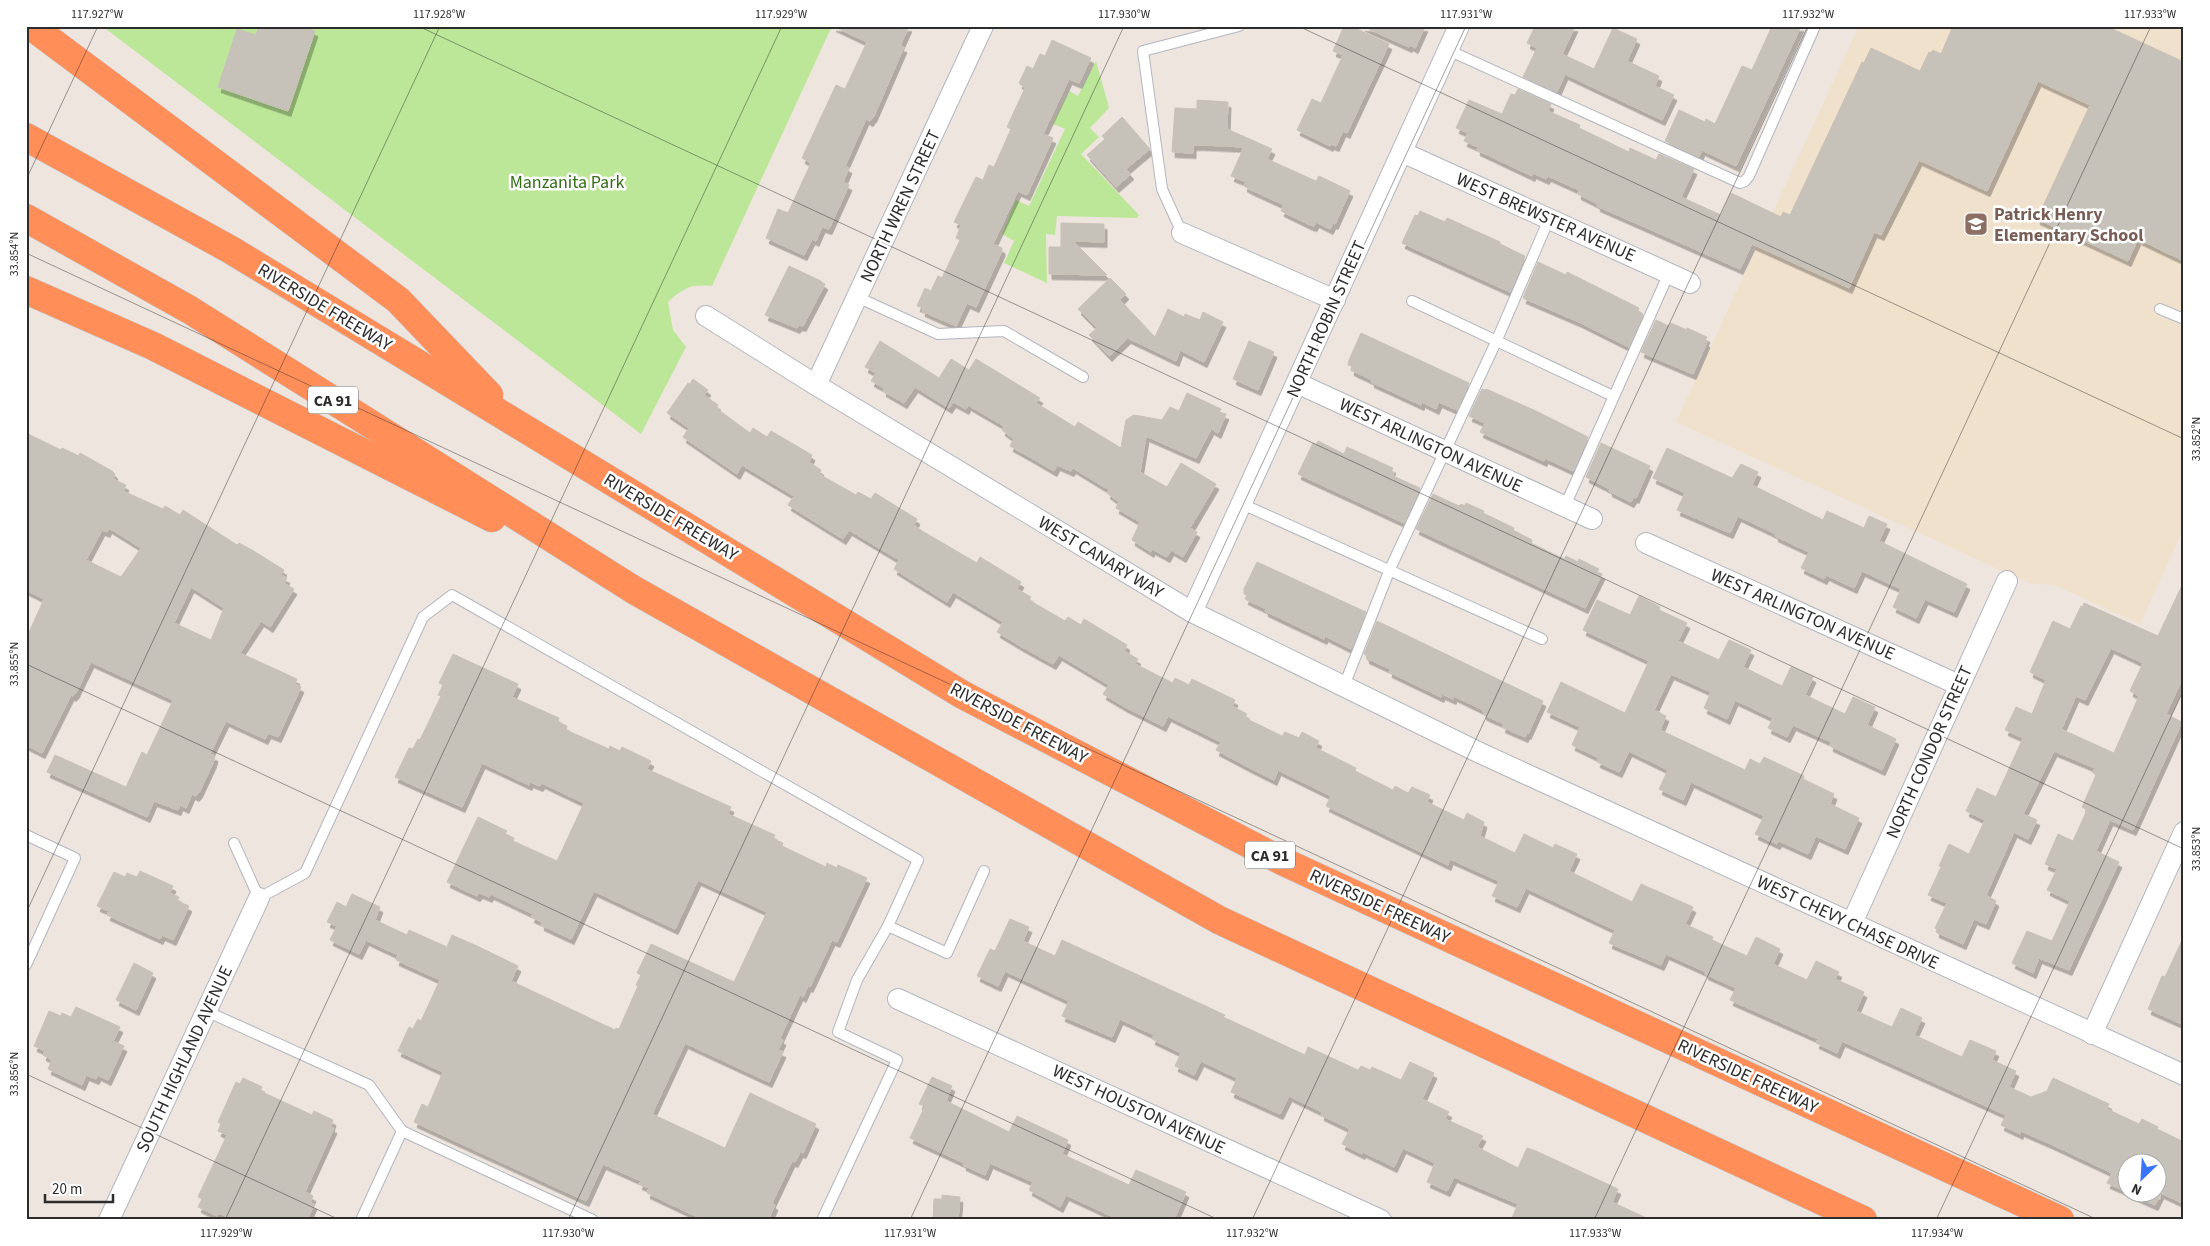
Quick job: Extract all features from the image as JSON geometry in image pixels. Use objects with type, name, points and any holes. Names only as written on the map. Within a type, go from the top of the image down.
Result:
[{"type":"highway","points":[[31,26],[398,300],[516,423]]},
{"type":"highway","name":"RIVERSIDE FREEWAY","points":[[26,137],[231,250],[963,695],[1282,861],[2060,1220]]},
{"type":"highway","name":"CA 91","points":[[26,218],[190,310],[634,590],[1219,920],[1863,1220]]},
{"type":"highway","points":[[26,290],[152,346],[634,590]]},
{"type":"street","name":"NORTH WREN STREET","points":[[816,385],[983,26]]},
{"type":"street","name":"NORTH ROBIN STREET","points":[[1192,612],[1459,26]]},
{"type":"street","name":"WEST BREWSTER AVENUE","points":[[1402,152],[1690,283]]},
{"type":"street","points":[[1182,233],[1335,300]]},
{"type":"street","name":"WEST CANARY WAY","points":[[706,316],[816,385],[1192,612],[1512,768]]},
{"type":"street","name":"WEST ARLINGTON AVENUE","points":[[1297,384],[1592,519]]},
{"type":"street","name":"WEST ARLINGTON AVENUE","points":[[1646,543],[1959,685]]},
{"type":"street","name":"NORTH CONDOR STREET","points":[[1852,923],[2007,581]]},
{"type":"street","name":"WEST CHEVY CHASE DRIVE","points":[[1512,768],[2184,1076]]},
{"type":"street","points":[[2092,1034],[2184,832]]},
{"type":"street","name":"SOUTH HIGHLAND AVENUE","points":[[109,1220],[259,898]]},
{"type":"street","name":"WEST HOUSTON AVENUE","points":[[898,999],[1381,1220]]},
{"type":"lane","points":[[1182,233],[1162,188],[1143,51],[1239,26]]},
{"type":"lane","points":[[1448,50],[1740,183],[1749,176],[1815,26]]},
{"type":"lane","points":[[1344,686],[1390,570],[1496,342],[1549,219]]},
{"type":"lane","points":[[1565,506],[1612,396],[1669,273]]},
{"type":"lane","points":[[857,297],[938,334],[1004,331],[1083,377]]},
{"type":"lane","points":[[1412,301],[1612,396]]},
{"type":"lane","points":[[2160,309],[2184,319]]},
{"type":"lane","points":[[1242,504],[1542,638]]},
{"type":"lane","points":[[234,843],[259,898],[305,873],[423,617],[452,595],[918,860],[888,926],[857,980],[838,1032],[896,1060],[822,1220]]},
{"type":"lane","points":[[26,835],[75,858],[26,965]]},
{"type":"lane","points":[[888,926],[947,952],[984,871]]},
{"type":"lane","points":[[206,1011],[369,1085],[402,1131],[593,1220]]},
{"type":"lane","points":[[361,1220],[402,1131]]},
{"type":"shaded area","name":"Patrick Henry Elementary School","points":[[1859,26],[2184,26],[2184,528],[2140,624],[2057,586],[2029,583],[1676,422]]},
{"type":"green space","name":"Manzanita Park","points":[[102,26],[832,26],[712,286],[693,286],[679,293],[668,302],[673,330],[686,347],[641,434]]},
{"type":"green space","points":[[1096,61],[1109,108],[1090,128],[1099,137],[1081,154],[1139,215],[1137,218],[1057,216],[1055,235],[1046,234],[1047,283],[1004,263],[1014,241],[1002,234],[1016,200],[1029,206],[1065,129],[1053,124],[1069,91],[1078,96]]},
{"type":"building","points":[[259,26],[300,26],[315,31],[288,111],[218,87],[237,29],[256,35]]},
{"type":"building","points":[[833,26],[909,26],[900,46],[904,47],[874,116],[870,121],[866,119],[845,166],[849,168],[843,182],[849,185],[829,229],[822,227],[816,241],[812,239],[804,255],[766,238],[778,209],[788,213],[811,163],[802,158],[836,85],[845,89],[867,42]]},
{"type":"building","points":[[1344,26],[1351,26],[1389,44],[1347,133],[1343,131],[1336,146],[1331,144],[1330,146],[1297,130],[1312,99],[1321,103],[1343,55],[1333,51]]},
{"type":"building","points":[[1362,26],[1425,26],[1415,48]]},
{"type":"building","points":[[1535,26],[1575,26],[1562,54],[1594,69],[1613,28],[1637,39],[1627,61],[1659,76],[1655,86],[1674,95],[1662,120],[1565,74],[1557,92],[1523,77],[1537,48],[1527,43]]},
{"type":"building","points":[[1772,26],[1801,26],[1736,166],[1702,150],[1699,157],[1665,141],[1679,110],[1705,122],[1706,119],[1715,124],[1742,66],[1752,70]]},
{"type":"building","points":[[1953,26],[2106,26],[2184,62],[2184,261],[2138,239],[2128,261],[2037,219],[2090,105],[2038,81],[1987,191],[1919,160],[1881,235],[1874,232],[1849,288],[1752,244],[1740,269],[1597,206],[1598,204],[1578,194],[1579,190],[1548,176],[1546,179],[1533,173],[1532,176],[1477,150],[1478,147],[1464,141],[1468,133],[1456,128],[1469,100],[1502,114],[1511,94],[1515,95],[1518,89],[1551,104],[1548,111],[1580,125],[1579,128],[1629,152],[1630,148],[1656,160],[1659,154],[1694,169],[1681,197],[1721,215],[1731,193],[1781,217],[1783,212],[1790,215],[1862,62],[1864,63],[1871,48],[1920,71],[1929,52],[1931,53],[1933,50],[1941,54]]},
{"type":"building","points":[[1052,40],[1091,58],[1079,83],[1069,79],[1043,134],[1053,138],[1027,195],[1018,191],[993,244],[1002,248],[1002,251],[976,307],[967,303],[956,326],[922,311],[923,308],[917,306],[925,288],[931,291],[938,276],[942,278],[960,240],[956,238],[961,225],[954,222],[976,177],[983,180],[989,165],[994,167],[1011,129],[1007,127],[1025,88],[1019,83],[1027,66],[1033,69],[1040,54],[1045,56]]},
{"type":"building","points":[[1197,100],[1228,102],[1227,129],[1272,149],[1267,159],[1316,181],[1319,176],[1350,191],[1335,224],[1333,223],[1330,229],[1316,222],[1314,226],[1310,225],[1281,211],[1284,205],[1249,189],[1244,186],[1246,182],[1231,176],[1244,147],[1193,145],[1193,153],[1172,152],[1175,108],[1197,109]]},
{"type":"building","points":[[1122,117],[1150,149],[1126,169],[1131,174],[1116,187],[1087,155],[1105,139],[1102,136]]},
{"type":"building","points":[[1420,211],[1445,222],[1447,218],[1500,242],[1500,244],[1525,256],[1510,292],[1402,243],[1415,215],[1418,216]]},
{"type":"building","points":[[1061,223],[1104,224],[1104,242],[1073,241],[1107,275],[1049,274],[1049,247],[1061,247]]},
{"type":"building","points":[[1538,262],[1566,275],[1567,272],[1639,308],[1638,311],[1643,314],[1629,347],[1579,322],[1523,298]]},
{"type":"building","points":[[789,266],[825,284],[803,326],[799,325],[797,328],[765,315]]},
{"type":"building","points":[[1110,278],[1126,294],[1120,300],[1155,337],[1168,309],[1184,317],[1185,314],[1200,320],[1203,312],[1223,322],[1204,362],[1180,350],[1176,361],[1128,338],[1109,356],[1089,335],[1097,328],[1078,309]]},
{"type":"building","points":[[1656,320],[1669,326],[1671,323],[1687,330],[1687,328],[1707,337],[1705,341],[1707,342],[1693,374],[1641,352]]},
{"type":"building","points":[[1361,333],[1469,383],[1457,410],[1439,402],[1436,409],[1422,402],[1421,405],[1371,382],[1372,380],[1351,370],[1352,366],[1348,365],[1349,360]]},
{"type":"building","points":[[880,341],[939,378],[951,359],[969,370],[976,359],[1040,398],[1036,403],[1075,427],[1078,422],[1121,448],[1126,420],[1134,415],[1162,420],[1170,407],[1179,411],[1187,393],[1221,409],[1219,412],[1226,414],[1218,433],[1211,429],[1196,458],[1146,436],[1140,472],[1167,487],[1181,463],[1216,484],[1190,528],[1197,532],[1183,557],[1171,550],[1167,557],[1152,549],[1151,552],[1132,540],[1140,522],[1116,508],[1119,502],[1107,493],[1109,490],[1073,468],[1071,471],[1057,465],[1054,471],[1010,446],[1014,439],[1002,430],[1004,426],[968,405],[966,409],[953,402],[949,408],[915,387],[904,403],[883,391],[884,388],[871,381],[876,373],[865,367]]},
{"type":"building","points":[[1249,341],[1274,352],[1258,390],[1233,379]]},
{"type":"building","points":[[693,379],[708,390],[704,395],[718,405],[716,408],[750,433],[753,428],[767,437],[771,431],[812,455],[809,462],[821,470],[819,474],[856,495],[858,492],[871,499],[875,493],[917,519],[914,525],[922,531],[977,563],[980,557],[1021,582],[1017,589],[1031,597],[1029,600],[1065,621],[1068,617],[1081,625],[1084,619],[1127,645],[1124,651],[1138,659],[1135,664],[1173,683],[1175,678],[1189,685],[1192,679],[1235,700],[1232,706],[1247,714],[1245,718],[1282,736],[1285,732],[1299,738],[1302,732],[1319,741],[1316,747],[1318,749],[1356,768],[1355,771],[1393,790],[1395,786],[1408,793],[1412,787],[1430,795],[1427,802],[1464,820],[1467,813],[1484,822],[1480,836],[1515,853],[1524,834],[1553,848],[1555,844],[1577,854],[1569,871],[1632,902],[1641,884],[1693,907],[1685,924],[1713,937],[1712,940],[1747,956],[1756,937],[1780,949],[1773,964],[1807,980],[1816,961],[1839,972],[1835,979],[1864,992],[1856,1011],[1892,1027],[1901,1008],[1922,1018],[1914,1035],[1962,1057],[1970,1040],[1996,1051],[1992,1060],[2016,1071],[2009,1087],[2031,1097],[2047,1091],[2053,1078],[2109,1104],[2107,1109],[2139,1124],[2142,1119],[2158,1127],[2157,1129],[2184,1142],[2184,1204],[2168,1196],[2168,1154],[2118,1154],[2118,1188],[2107,1183],[2112,1173],[2021,1131],[2020,1134],[2001,1125],[2006,1115],[1842,1041],[1837,1053],[1816,1043],[1818,1039],[1730,1000],[1736,988],[1705,974],[1706,972],[1666,954],[1661,965],[1609,943],[1615,930],[1526,888],[1517,907],[1492,896],[1499,881],[1450,859],[1448,865],[1326,806],[1331,796],[1278,770],[1274,780],[1216,750],[1221,742],[1168,716],[1163,726],[1125,707],[1103,694],[1109,685],[1059,655],[1053,664],[1022,647],[997,632],[1003,622],[953,592],[947,602],[894,569],[899,560],[849,530],[843,539],[788,505],[794,496],[742,465],[737,474],[683,437],[689,428],[667,413],[688,383],[690,384]]},
{"type":"building","points":[[1482,389],[1486,389],[1536,411],[1588,437],[1573,471],[1545,458],[1544,461],[1480,432],[1485,423],[1469,416]]},
{"type":"building","points":[[26,433],[61,450],[62,448],[79,456],[80,453],[112,471],[115,474],[113,479],[126,485],[123,491],[163,509],[165,506],[180,515],[183,510],[237,545],[239,543],[284,570],[281,575],[287,578],[284,583],[294,589],[270,627],[261,621],[240,653],[297,679],[295,684],[301,687],[278,737],[268,733],[265,739],[226,721],[210,754],[215,756],[199,793],[196,796],[192,794],[186,808],[180,805],[178,810],[154,801],[147,817],[47,772],[55,755],[126,787],[142,752],[147,755],[173,700],[91,662],[76,693],[73,696],[71,695],[42,753],[26,745],[26,639],[44,599],[26,590]],"holes":[[[109,528],[141,548],[121,577],[86,560],[102,530],[107,532]],[[191,587],[224,608],[211,640],[174,623]]]},
{"type":"building","points":[[1318,441],[1344,454],[1347,447],[1393,468],[1391,472],[1394,473],[1393,476],[1420,488],[1404,523],[1298,474],[1313,443],[1316,445]]},
{"type":"building","points":[[1601,443],[1650,466],[1636,498],[1634,497],[1631,502],[1586,477]]},
{"type":"building","points":[[1667,448],[1732,478],[1741,464],[1758,472],[1752,485],[1823,520],[1827,511],[1864,528],[1869,516],[1887,524],[1879,541],[1967,584],[1954,612],[1925,599],[1916,618],[1893,607],[1901,589],[1862,571],[1854,588],[1826,575],[1824,579],[1801,568],[1809,552],[1738,516],[1730,533],[1677,510],[1685,493],[1653,478]]},
{"type":"building","points":[[1433,494],[1459,506],[1461,504],[1465,506],[1466,503],[1484,511],[1483,513],[1514,528],[1513,530],[1532,540],[1531,543],[1564,559],[1566,556],[1578,562],[1579,559],[1599,569],[1597,572],[1602,574],[1585,608],[1416,529]]},
{"type":"building","points":[[1257,562],[1366,612],[1351,649],[1325,636],[1324,639],[1265,611],[1266,609],[1245,599],[1247,595],[1244,594],[1244,589]]},
{"type":"building","points":[[2184,581],[2184,675],[2166,714],[2182,722],[2133,830],[2110,820],[2096,851],[2119,862],[2069,970],[2039,958],[2033,973],[2012,963],[2027,931],[2052,941],[2070,901],[2047,890],[2057,869],[2045,864],[2058,834],[2073,841],[2087,810],[2082,807],[2096,775],[2093,773],[2095,768],[2054,751],[2023,814],[2037,820],[2028,839],[2014,832],[1986,895],[1996,901],[1986,924],[1974,919],[1963,944],[1936,932],[1937,929],[1935,928],[1947,903],[1928,895],[1949,844],[1969,854],[1985,820],[1966,811],[1977,788],[1996,797],[2023,738],[2005,730],[2016,707],[2032,714],[2046,680],[2030,672],[2053,621],[2070,629],[2084,603],[2158,636]],"holes":[[[2111,648],[2143,663],[2130,691],[2139,696],[2114,753],[2063,730],[2062,728],[2076,696],[2085,700]]]},
{"type":"building","points":[[1639,596],[1660,607],[1659,610],[1687,623],[1678,641],[1719,660],[1729,640],[1751,650],[1743,667],[1782,686],[1791,667],[1813,677],[1805,695],[1845,714],[1853,697],[1875,707],[1867,725],[1896,739],[1882,770],[1830,746],[1831,742],[1793,725],[1787,737],[1768,728],[1773,718],[1735,700],[1727,719],[1704,708],[1711,692],[1671,674],[1654,710],[1666,716],[1660,730],[1745,770],[1750,759],[1760,764],[1764,757],[1804,776],[1803,779],[1834,794],[1830,804],[1859,818],[1845,849],[1816,836],[1808,854],[1779,841],[1777,844],[1755,834],[1764,816],[1691,782],[1683,800],[1659,789],[1668,770],[1629,751],[1619,772],[1597,762],[1599,758],[1572,745],[1580,727],[1547,712],[1561,682],[1625,713],[1649,661],[1583,630],[1597,600],[1630,615]]},
{"type":"building","points":[[1377,621],[1543,701],[1528,734],[1525,737],[1502,727],[1504,724],[1484,715],[1483,710],[1454,696],[1453,699],[1442,694],[1441,697],[1389,672],[1390,669],[1366,658],[1367,656],[1364,654]]},
{"type":"building","points":[[453,654],[518,684],[512,697],[559,718],[558,722],[567,726],[566,730],[609,749],[610,746],[620,751],[622,747],[651,761],[647,769],[731,807],[728,814],[775,835],[773,839],[783,843],[782,846],[826,867],[827,863],[837,868],[838,865],[867,878],[837,942],[832,940],[810,987],[808,986],[803,997],[800,995],[780,1038],[783,1040],[778,1050],[783,1052],[769,1082],[685,1043],[652,1114],[725,1148],[750,1093],[816,1124],[803,1153],[800,1152],[795,1162],[792,1161],[772,1203],[775,1205],[768,1220],[704,1220],[647,1193],[649,1188],[639,1184],[641,1181],[603,1164],[586,1201],[414,1122],[422,1104],[428,1107],[443,1072],[398,1051],[409,1027],[413,1029],[418,1019],[421,1021],[440,980],[396,960],[398,955],[366,940],[359,954],[330,940],[337,926],[327,922],[337,902],[346,907],[352,894],[380,907],[375,920],[407,935],[409,930],[447,947],[452,935],[477,946],[518,966],[511,981],[615,1030],[616,1028],[619,1029],[638,986],[636,985],[641,975],[637,973],[651,944],[734,982],[767,912],[698,880],[675,929],[594,891],[571,939],[541,925],[542,922],[531,917],[533,914],[491,894],[489,897],[480,893],[477,896],[447,882],[478,817],[507,831],[505,834],[514,838],[513,841],[557,861],[584,803],[542,783],[540,786],[530,782],[529,785],[482,763],[462,807],[395,777],[409,748],[413,749],[418,739],[420,740],[441,696],[438,695],[443,685],[439,683]]},
{"type":"building","points":[[140,871],[173,886],[170,893],[179,897],[177,901],[189,906],[173,940],[162,935],[160,939],[107,915],[109,911],[97,906],[114,872],[125,877],[127,873],[137,877]]},
{"type":"building","points":[[1010,919],[1029,927],[1023,941],[1055,956],[1062,940],[1225,1015],[1223,1017],[1305,1055],[1308,1047],[1358,1070],[1361,1066],[1370,1070],[1372,1067],[1401,1080],[1410,1062],[1434,1073],[1422,1099],[1449,1112],[1445,1119],[1483,1136],[1477,1147],[1518,1168],[1527,1148],[1536,1151],[1618,1189],[1612,1202],[1651,1220],[1511,1220],[1518,1204],[1454,1177],[1447,1191],[1427,1182],[1435,1163],[1403,1148],[1394,1167],[1342,1144],[1350,1129],[1321,1115],[1322,1112],[1289,1096],[1280,1114],[1231,1092],[1237,1078],[1201,1061],[1194,1075],[1175,1066],[1181,1053],[1152,1039],[1154,1035],[1120,1019],[1112,1037],[1062,1016],[1069,1001],[1005,971],[998,986],[977,976],[990,949],[995,951]]},
{"type":"building","points":[[2184,936],[2184,1025],[2148,1009],[2162,976],[2165,977]]},
{"type":"building","points":[[134,963],[153,973],[136,1010],[116,1000]]},
{"type":"building","points":[[76,1007],[120,1027],[113,1041],[124,1046],[108,1080],[98,1075],[96,1079],[86,1075],[82,1085],[48,1069],[52,1060],[43,1055],[45,1051],[34,1046],[49,1011],[61,1016],[62,1013],[71,1017]]},
{"type":"building","points":[[932,1077],[952,1086],[946,1101],[1009,1132],[1017,1116],[1068,1140],[1062,1154],[1129,1185],[1136,1170],[1186,1192],[1174,1220],[1120,1220],[1066,1195],[1060,1207],[1029,1190],[1033,1182],[990,1163],[985,1175],[910,1138],[925,1106],[919,1104]]},
{"type":"building","points":[[243,1078],[262,1087],[260,1091],[312,1115],[314,1111],[333,1120],[331,1127],[334,1128],[305,1192],[313,1196],[310,1203],[314,1204],[307,1220],[234,1220],[219,1213],[217,1216],[198,1207],[202,1199],[198,1197],[227,1135],[218,1131],[221,1124],[218,1122],[236,1082],[240,1084]]},
{"type":"building","points":[[942,1195],[960,1197],[958,1220],[933,1220],[934,1199],[942,1199]]},
{"type":"place","name":"Patrick Henry Elementary School","points":[[1976,224]]}]
